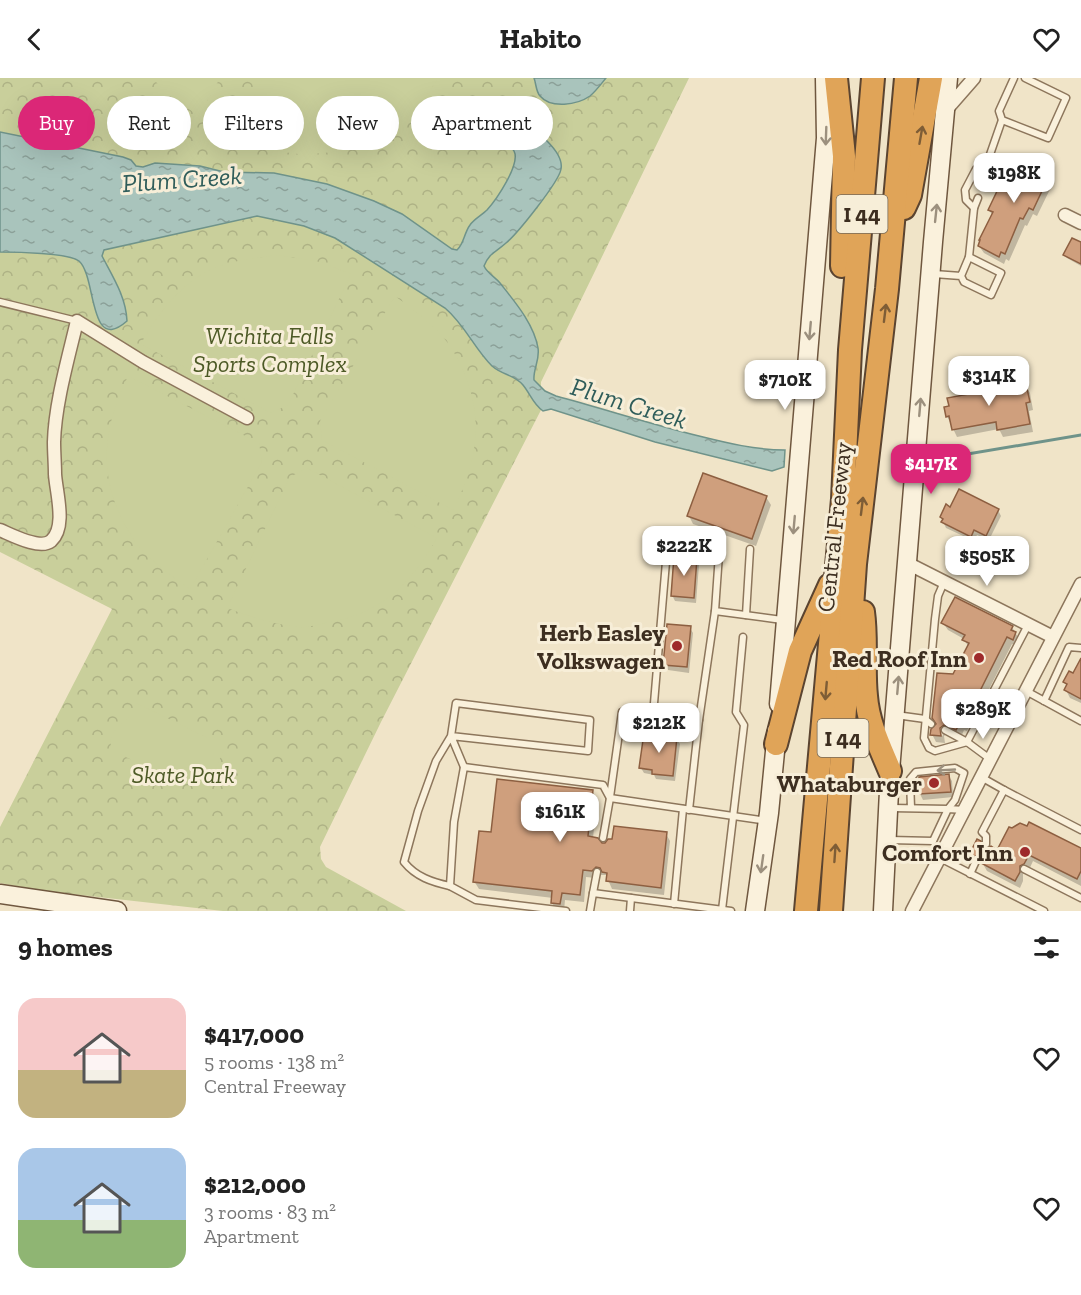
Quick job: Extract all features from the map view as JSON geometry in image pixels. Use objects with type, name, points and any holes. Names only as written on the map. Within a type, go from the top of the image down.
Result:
[{"type":"highway","points":[[836,78],[844,156],[844,245],[840,294],[850,350]]},
{"type":"highway","name":"Central Freeway","points":[[831,911],[846,567],[843,499],[850,350],[873,78]]},
{"type":"highway","name":"Central Freeway","points":[[806,911],[846,567],[893,231],[906,78]]},
{"type":"highway","points":[[893,231],[910,195],[931,78]]},
{"type":"highway","points":[[776,744],[800,651],[846,567]]},
{"type":"highway","points":[[846,567],[865,626],[866,695],[870,722],[890,771]]},
{"type":"main road","name":"Central Freeway","points":[[755,911],[776,744],[826,138],[825,78]]},
{"type":"main road","points":[[883,911],[890,771],[948,78]]},
{"type":"main road","points":[[0,894],[117,911]]},
{"type":"street","points":[[946,110],[974,78]]},
{"type":"street","points":[[1065,215],[1081,223]]},
{"type":"street","points":[[0,530],[20,539],[43,544],[50,542],[59,529],[60,512],[54,441],[62,385],[77,321],[143,362],[247,418]]},
{"type":"street","points":[[908,563],[1053,637]]},
{"type":"street","points":[[912,911],[1081,584]]},
{"type":"lane","points":[[985,183],[986,166],[1002,120],[999,111],[1014,78]]},
{"type":"lane","points":[[1002,120],[1048,138],[1066,98],[1025,78]]},
{"type":"lane","points":[[974,208],[966,200],[965,190],[976,169],[986,166]]},
{"type":"lane","points":[[969,257],[1001,273],[991,295],[964,282],[961,276],[969,257],[974,208],[978,198]]},
{"type":"lane","points":[[930,274],[961,276]]},
{"type":"lane","points":[[0,302],[77,321]]},
{"type":"lane","points":[[746,615],[750,549]]},
{"type":"lane","points":[[653,716],[667,550],[719,554],[715,611],[674,904]]},
{"type":"lane","points":[[944,582],[938,596],[925,719],[924,738],[929,748],[935,751],[967,742],[1028,625]]},
{"type":"lane","points":[[715,611],[786,620]]},
{"type":"lane","points":[[722,910],[744,725],[736,712],[743,637]]},
{"type":"lane","points":[[1044,701],[1069,647],[1081,648]]},
{"type":"lane","points":[[1026,690],[1081,721]]},
{"type":"lane","points":[[451,736],[588,752],[590,720],[456,703],[451,736],[436,761],[418,811],[404,862],[412,873],[450,886],[476,900],[508,907],[566,911]]},
{"type":"lane","points":[[603,838],[622,712],[699,720]]},
{"type":"lane","points":[[895,714],[925,719],[932,724]]},
{"type":"lane","points":[[945,729],[990,759]]},
{"type":"lane","points":[[450,886],[454,822],[464,767],[451,736]]},
{"type":"lane","points":[[464,767],[603,785],[610,798]]},
{"type":"lane","points":[[886,840],[933,841],[960,787],[964,773],[955,768],[916,772],[910,779],[911,808]]},
{"type":"lane","points":[[981,777],[1081,830]]},
{"type":"lane","points":[[986,844],[986,836],[982,832],[1004,790]]},
{"type":"lane","points":[[610,798],[768,822]]},
{"type":"lane","points":[[888,808],[963,810]]},
{"type":"lane","points":[[939,858],[1044,911]]},
{"type":"lane","points":[[970,874],[976,861]]},
{"type":"lane","points":[[1024,868],[1081,897]]},
{"type":"lane","points":[[590,911],[597,872]]},
{"type":"lane","points":[[593,893],[674,904],[690,909],[731,911]]},
{"type":"lane","points":[[630,911],[631,898]]},
{"type":"green space","name":"Wichita Falls Sports Complex","points":[[0,78],[689,78],[541,382],[541,410],[381,722],[320,847],[321,859],[326,867],[406,911],[223,911],[45,891],[0,883],[0,827],[112,609],[0,552]]},
{"type":"green space","points":[[152,78],[220,78],[210,96],[203,96],[203,109],[199,116],[191,111],[191,96],[170,96]]},
{"type":"green space","points":[[263,78],[438,78],[426,96],[411,96],[411,113],[399,124],[399,96],[316,96],[316,150],[340,150],[310,154],[277,150],[304,150],[304,96],[254,96]]},
{"type":"green space","points":[[278,255],[320,262],[351,274],[288,405],[271,413],[141,344],[163,310],[181,290],[202,274],[229,263]]},
{"type":"green space","points":[[395,296],[426,320],[447,341],[463,369],[470,389],[476,429],[474,449],[470,469],[453,510],[322,440],[320,421]]},
{"type":"green space","points":[[128,376],[259,443],[262,462],[190,589],[159,566],[137,545],[113,497],[108,477],[108,438],[112,418]]},
{"type":"green space","points":[[307,468],[437,538],[416,570],[392,595],[362,613],[344,619],[298,627],[262,620],[227,608],[290,477]]},
{"type":"green space","points":[[136,703],[208,738],[222,736],[226,745],[215,770],[203,774],[191,767],[145,770],[132,765],[130,759],[119,754],[119,751],[111,747],[112,735],[128,717]]},
{"type":"water","points":[[534,78],[606,78],[590,96],[578,102],[553,103],[553,96],[540,96]]},
{"type":"water","points":[[0,132],[18,136],[18,150],[89,150],[123,157],[131,160],[136,166],[143,167],[155,163],[200,166],[224,172],[274,173],[327,184],[402,214],[452,249],[457,250],[470,225],[487,210],[511,173],[515,157],[514,151],[553,150],[553,148],[561,165],[559,176],[537,208],[511,238],[491,255],[484,266],[512,298],[536,339],[538,352],[534,380],[545,391],[556,396],[663,427],[742,446],[785,450],[784,467],[772,471],[655,442],[551,409],[543,411],[520,382],[492,366],[445,308],[335,238],[304,226],[257,216],[104,250],[102,256],[118,287],[126,312],[127,321],[114,329],[106,328],[99,321],[85,270],[79,261],[65,256],[0,252]]},
{"type":"building","points":[[1026,155],[1051,168],[1048,173],[1050,174],[1033,210],[1029,208],[1023,219],[1020,218],[1005,254],[1001,252],[999,257],[978,246],[979,240],[993,212],[988,210],[1000,185],[1004,187],[1020,157],[1024,160]]},
{"type":"building","points":[[1072,238],[1081,242],[1081,264],[1063,255]]},
{"type":"building","points":[[992,380],[994,390],[1026,384],[1030,402],[1026,403],[1030,424],[997,430],[996,422],[952,430],[944,407],[949,406],[947,398],[969,394],[967,385]]},
{"type":"building","points":[[703,473],[767,496],[752,539],[687,516]]},
{"type":"building","points":[[959,489],[999,509],[986,536],[974,530],[971,537],[941,522],[943,519],[940,517],[946,504],[950,507]]},
{"type":"building","name":"Herb Easley Volkswagen","points":[[674,556],[697,558],[694,598],[671,596]]},
{"type":"building","name":"Red Roof Inn","points":[[955,597],[1013,626],[1011,630],[1016,632],[1013,640],[1007,637],[980,691],[985,694],[979,705],[974,702],[962,725],[960,723],[956,730],[944,725],[940,728],[941,736],[930,735],[931,729],[936,724],[932,718],[937,673],[953,674],[969,643],[962,640],[965,635],[941,623]]},
{"type":"building","name":"Herb Easley Volkswagen","points":[[667,624],[691,626],[687,667],[663,665]]},
{"type":"building","points":[[1081,658],[1081,699],[1064,690],[1067,684],[1063,682],[1069,671],[1073,673]]},
{"type":"building","points":[[644,733],[677,737],[673,776],[652,774],[652,770],[639,768]]},
{"type":"building","name":"Whataburger","points":[[949,774],[951,792],[919,794],[919,777]]},
{"type":"building","points":[[497,779],[593,790],[588,836],[598,838],[602,843],[612,839],[614,826],[667,832],[661,888],[606,881],[607,873],[596,867],[592,871],[583,870],[580,895],[562,893],[560,904],[551,903],[552,891],[473,882],[479,831],[491,832]]},
{"type":"building","name":"Comfort Inn","points":[[1029,822],[1081,848],[1081,871],[1077,879],[1029,855],[1024,864],[1020,866],[1020,872],[1015,881],[981,863],[979,857],[975,856],[971,859],[968,857],[977,839],[981,841],[984,849],[991,846],[997,850],[1009,827],[1012,828],[1020,823],[1027,826]]},
{"type":"waterway","name":"Plum Creek","points":[[926,461],[1081,435]]},
{"type":"place","name":"Herb Easley Volkswagen","points":[[677,646]]},
{"type":"place","name":"Red Roof Inn","points":[[979,658]]},
{"type":"place","name":"Whataburger","points":[[934,783]]},
{"type":"place","name":"Comfort Inn","points":[[1025,852]]},
{"type":"park label","name":"Skate Park","points":[[183,774]]}]
